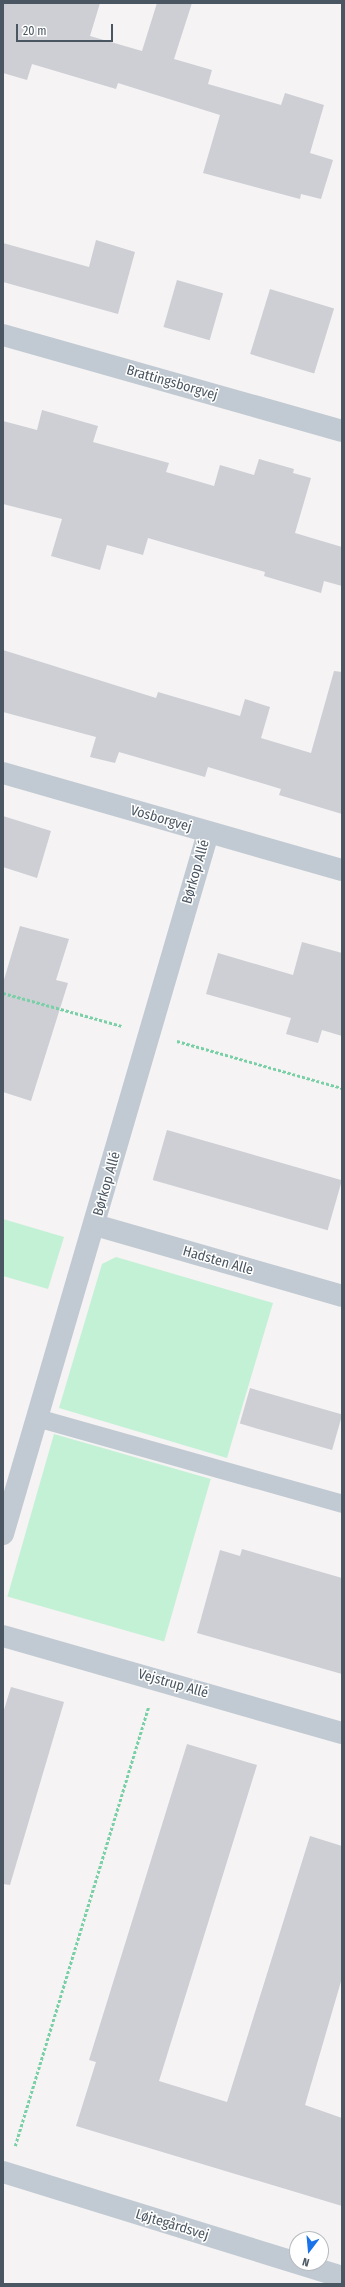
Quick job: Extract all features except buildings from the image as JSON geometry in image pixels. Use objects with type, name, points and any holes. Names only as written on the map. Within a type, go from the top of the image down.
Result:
[{"type":"street","name":"Brattingsborgvej","points":[[3,335],[342,431]]},
{"type":"street","name":"Vosborgvej","points":[[3,773],[208,833],[342,870]]},
{"type":"street","name":"Børkop Allé","points":[[3,1534],[95,1225],[208,833]]},
{"type":"street","name":"Hadsten Alle","points":[[95,1225],[342,1296]]},
{"type":"street","name":"Vejstrup Allé","points":[[3,1636],[342,1733]]},
{"type":"street","name":"Løjtegårdsvej","points":[[5,2173],[342,2277]]},
{"type":"lane","points":[[37,1418],[342,1504]]},
{"type":"path","points":[[5,2173],[156,1680]]},
{"type":"green space","points":[[3,1219],[64,1237],[48,1289],[3,1276]]},
{"type":"green space","points":[[116,1257],[273,1303],[227,1458],[59,1408],[102,1264]]},
{"type":"green space","points":[[54,1434],[211,1479],[164,1641],[7,1596]]}]
